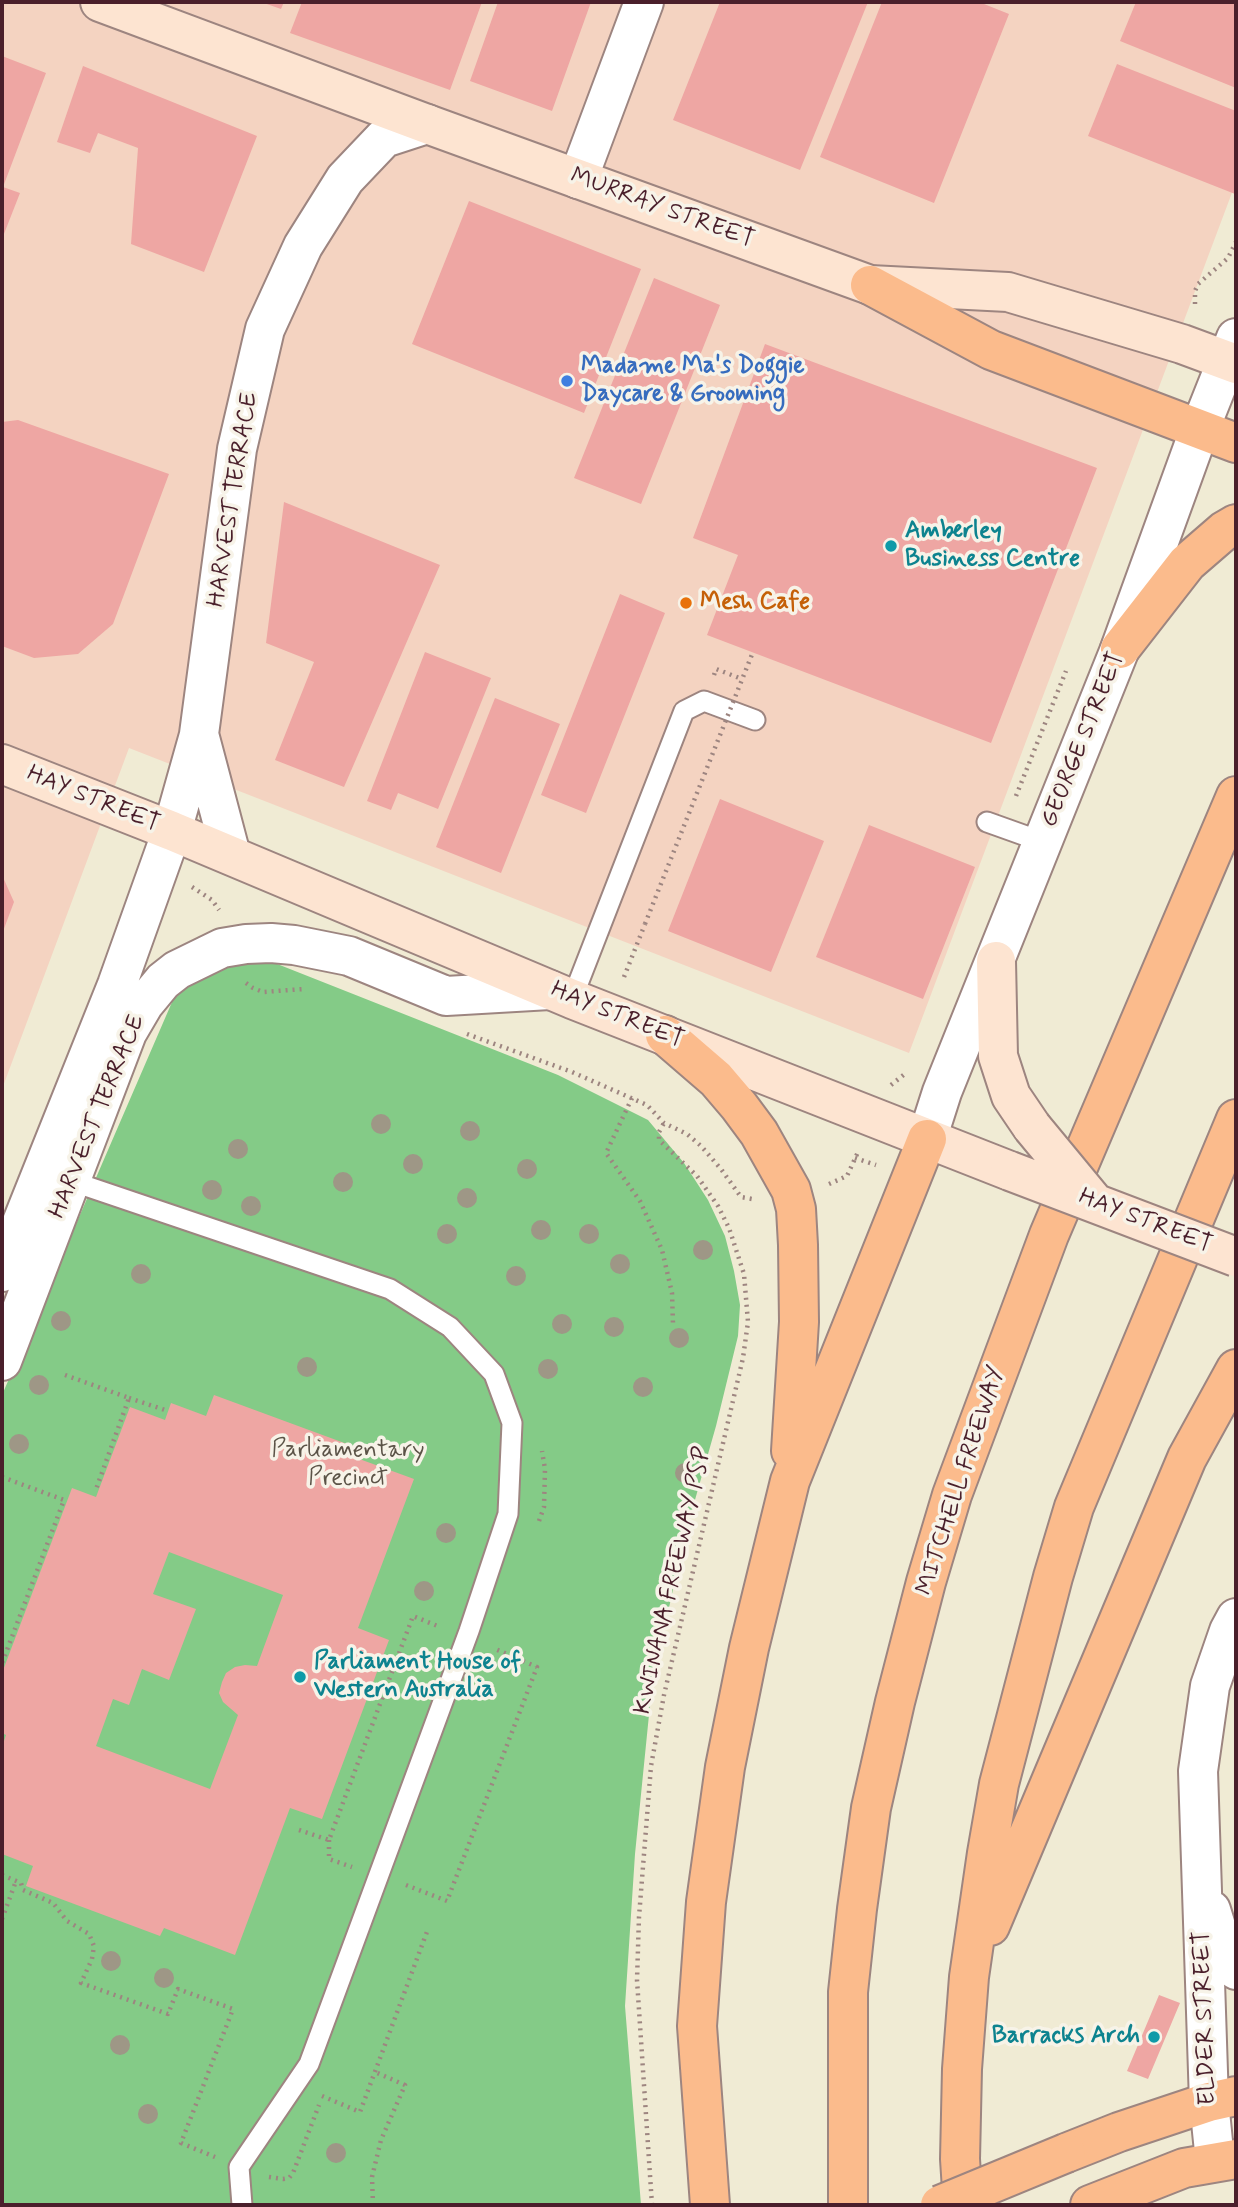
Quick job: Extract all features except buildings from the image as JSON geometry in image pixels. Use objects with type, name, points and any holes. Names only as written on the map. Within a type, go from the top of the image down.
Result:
[{"type":"main road","name":"MURRAY STREET","points":[[100,2],[870,285],[1008,292],[1182,344],[1233,354]]},
{"type":"main road","points":[[870,285],[991,350],[1236,443]]},
{"type":"main road","points":[[1121,649],[1187,563],[1236,524]]},
{"type":"main road","name":"HAY STREET","points":[[2,764],[172,831],[610,1014],[1236,1257]]},
{"type":"main road","name":"MITCHELL FREEWAY","points":[[848,2205],[848,1992],[857,1909],[872,1808],[895,1702],[926,1582],[952,1495],[1049,1235],[1236,796]]},
{"type":"main road","points":[[996,961],[998,1056],[1011,1097],[1032,1127],[1096,1204]]},
{"type":"main road","points":[[665,1035],[716,1079],[738,1106],[759,1133],[791,1191],[796,1209],[799,1322],[790,1481]]},
{"type":"main road","points":[[963,2205],[960,2159],[962,2069],[969,1977],[986,1853],[999,1784],[1074,1507],[1236,1119]]},
{"type":"main road","points":[[710,2205],[697,2026],[706,1902],[725,1766],[749,1648],[790,1481],[927,1139]]},
{"type":"main road","points":[[969,1977],[1187,1458],[1236,1368]]},
{"type":"main road","points":[[940,2205],[1119,2132],[1223,2099]]},
{"type":"main road","points":[[1090,2205],[1184,2168],[1225,2160]]},
{"type":"street","points":[[578,178],[644,2]]},
{"type":"street","name":"HARVEST TERRACE","points":[[2,1361],[55,1177],[117,985],[172,831],[199,734],[237,449],[265,329],[303,246],[345,179],[384,138],[426,124]]},
{"type":"street","name":"GEORGE STREET","points":[[927,1139],[942,1092],[1121,649],[1199,431],[1233,354]]},
{"type":"street","name":"HARVEST TERRACE","points":[[199,734],[231,856]]},
{"type":"street","name":"HARVEST TERRACE","points":[[2,1272],[55,1177],[144,1004],[170,975],[206,954],[246,944],[294,945],[349,956],[446,996],[561,994]]},
{"type":"street","name":"ELDER STREET","points":[[1225,2160],[1223,2099],[1200,1875],[1198,1771],[1208,1698],[1218,1662],[1236,1618]]},
{"type":"street","name":"ELDER STREET","points":[[1200,1875],[1219,1936],[1236,1970]]},
{"type":"lane","points":[[561,994],[684,711],[704,701],[755,720]]},
{"type":"lane","points":[[986,822],[1043,842]]},
{"type":"lane","points":[[55,1177],[390,1289],[450,1327],[494,1374],[512,1423],[508,1514],[468,1635],[309,2064],[239,2167],[242,2205]]},
{"type":"lane","points":[[226,2205],[239,2185]]},
{"type":"path","points":[[1195,304],[1198,284],[1228,258],[1236,242]]},
{"type":"path","points":[[610,1014],[753,652]]},
{"type":"path","points":[[187,884],[212,900],[220,914]]},
{"type":"path","points":[[632,1098],[606,1153],[640,1201],[662,1250],[672,1293],[673,1324]]},
{"type":"path","name":"KWINANA FREEWAY PSP","points":[[652,2205],[637,1980],[639,1917],[651,1766],[666,1683],[743,1358],[748,1322],[744,1274],[729,1228],[718,1206],[697,1176],[659,1140],[659,1132],[664,1123],[687,1134],[701,1146],[741,1197],[748,1199],[759,1196]]},
{"type":"path","points":[[826,1185],[847,1176],[859,1150]]},
{"type":"path","points":[[855,1158],[881,1167]]},
{"type":"path","points":[[65,1375],[165,1410]]},
{"type":"path","points":[[95,1492],[129,1398]]},
{"type":"path","points":[[2,1476],[64,1500],[2,1663]]},
{"type":"path","points":[[299,1830],[329,1840],[413,1616],[468,1635]]},
{"type":"path","points":[[2,1875],[21,1883],[23,1889],[53,1903],[67,1921],[89,1934],[94,1946],[92,1959],[81,1983],[168,2014],[178,1989],[233,2009],[181,2143],[217,2158]]},
{"type":"path","points":[[2,1919],[16,1881]]},
{"type":"path","points":[[322,2096],[360,2112],[428,1929]]},
{"type":"path","points":[[373,2205],[372,2177],[381,2140],[404,2085],[375,2073]]},
{"type":"shaded area","points":[[2,2],[1236,2],[1236,182],[909,1053],[129,748],[2,1089]]},
{"type":"green space","name":"Parliamentary Precinct","points":[[257,956],[558,1075],[648,1120],[684,1163],[708,1200],[725,1236],[740,1305],[738,1336],[685,1535],[652,1685],[635,1854],[625,2006],[641,2205],[2,2205],[2,1395],[182,979]]},
{"type":"place","name":"Madame Ma's Doggie Daycare & Grooming","points":[[567,381]]},
{"type":"place","name":"Amberley Business Centre","points":[[891,546]]},
{"type":"place","name":"Mesh Cafe","points":[[686,603]]},
{"type":"place","name":"Parliament House of Western Australia","points":[[300,1677]]},
{"type":"place","name":"Barracks Arch","points":[[1154,2037]]}]
